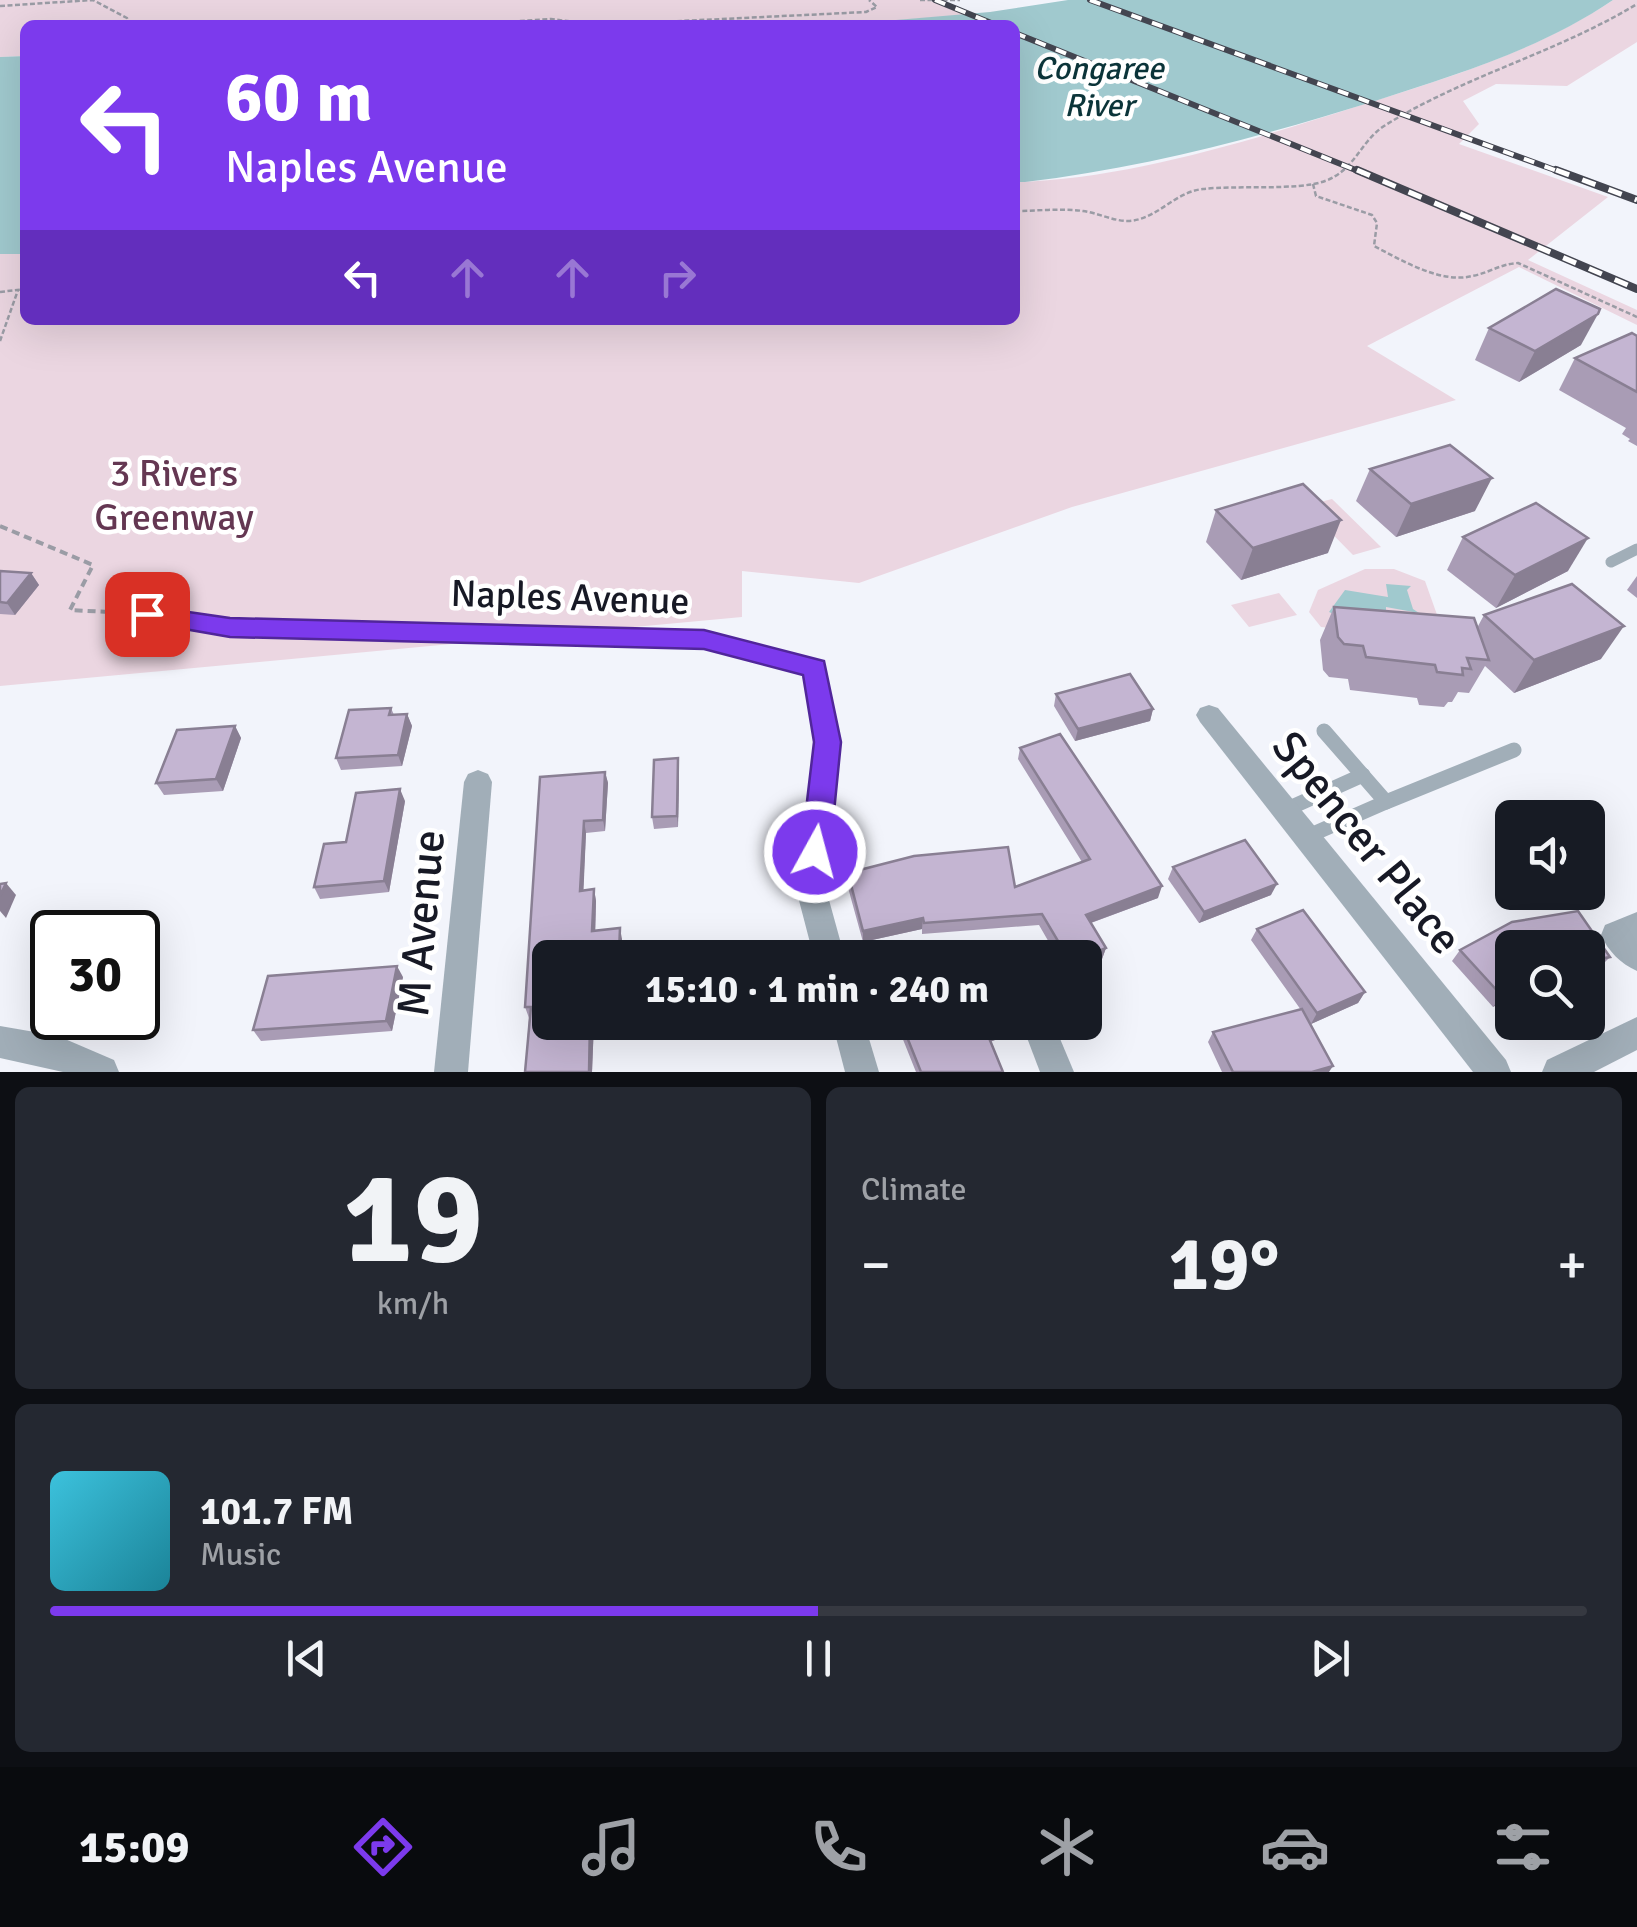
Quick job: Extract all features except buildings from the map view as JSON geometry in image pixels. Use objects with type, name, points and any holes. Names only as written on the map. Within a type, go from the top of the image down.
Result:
[{"type":"street","name":"Naples Avenue","points":[[147,614],[230,628],[704,640],[814,668],[828,742],[811,889],[825,940]]},
{"type":"street","name":"Spencer Place","points":[[1209,715],[1494,1072]]},
{"type":"street","name":"M Avenue","points":[[451,1072],[478,782]]},
{"type":"street","points":[[1637,926],[1616,935],[1637,956]]},
{"type":"street","points":[[1559,1072],[1637,1034]]},
{"type":"street","points":[[853,1040],[862,1072]]},
{"type":"street","points":[[1044,1040],[1056,1072]]},
{"type":"street","points":[[0,1042],[58,1053],[102,1072]]},
{"type":"lane","points":[[1611,562],[1637,549]]},
{"type":"lane","points":[[1324,730],[1386,802]]},
{"type":"lane","points":[[1306,837],[1514,750]]},
{"type":"lane","points":[[1285,810],[1363,775]]},
{"type":"path","points":[[0,6],[92,0],[128,20]]},
{"type":"path","points":[[648,20],[764,18],[874,10],[869,0]]},
{"type":"path","points":[[920,0],[960,0]]},
{"type":"path","points":[[1020,211],[1082,212],[1128,221],[1152,216],[1172,199],[1199,189],[1313,183],[1346,171],[1381,128],[1460,84],[1586,35],[1637,4]]},
{"type":"path","points":[[1313,183],[1316,196],[1376,219],[1374,246],[1394,258],[1463,277],[1518,263],[1637,317]]},
{"type":"path","points":[[0,292],[18,290],[0,341]]},
{"type":"path","points":[[0,526],[93,565],[70,610],[147,614]]},
{"type":"green space","points":[[0,0],[928,0],[965,15],[901,20],[20,20],[20,56],[0,57]]},
{"type":"green space","name":"3 Rivers Greenway","points":[[1613,0],[1637,0],[1637,42],[1567,86],[1496,84],[1463,101],[1479,124],[1459,144],[1608,197],[1528,260],[1637,310],[1637,325],[1519,267],[1367,346],[1456,400],[1072,507],[859,583],[742,571],[742,617],[0,686],[0,254],[20,254],[20,325],[1020,325],[1020,182],[1144,166],[1273,133],[1488,63]]},
{"type":"green space","points":[[1332,499],[1381,547],[1353,555],[1305,506]]},
{"type":"green space","points":[[1365,569],[1394,569],[1425,581],[1446,640],[1321,627],[1309,612],[1318,590]]},
{"type":"green space","points":[[1279,593],[1297,615],[1249,627],[1231,605]]},
{"type":"water","name":"Congaree River","points":[[1068,0],[1613,0],[1528,46],[1375,101],[1202,150],[1025,182],[1020,182],[1020,20],[896,20]]},
{"type":"water","points":[[20,56],[20,254],[0,254],[0,57]]},
{"type":"water","points":[[1386,584],[1411,586],[1407,590],[1413,609],[1419,613],[1386,607],[1386,616],[1346,619],[1329,612],[1345,590],[1388,597]]},
{"type":"railway","points":[[935,0],[984,20]]},
{"type":"railway","points":[[1090,0],[1563,173]]},
{"type":"railway","points":[[1020,35],[1363,173]]},
{"type":"railway","points":[[1357,170],[1637,289]]},
{"type":"railway","points":[[1556,170],[1637,200]]},
{"type":"route","points":[[147,614],[230,628],[704,640],[814,668],[828,742],[815,852]]}]
